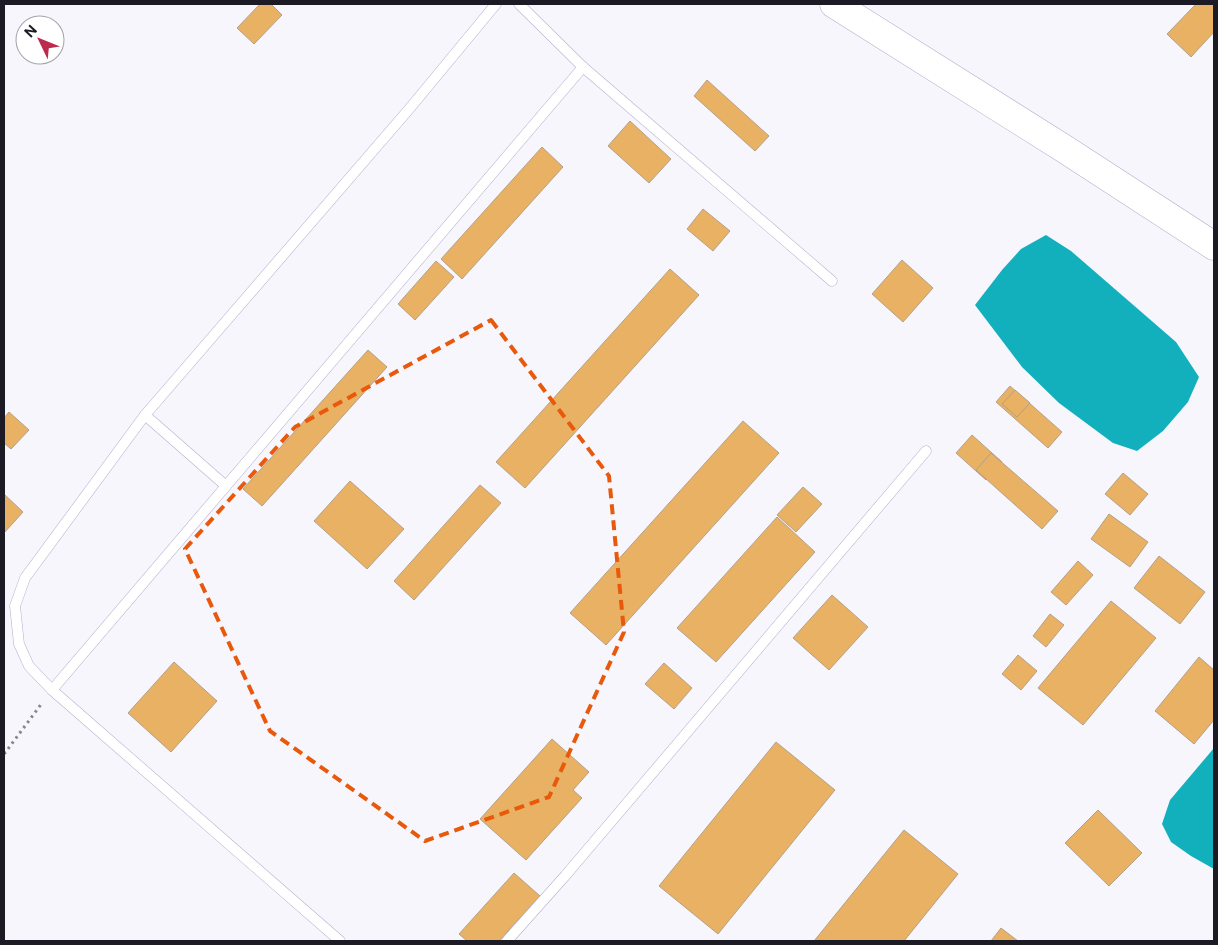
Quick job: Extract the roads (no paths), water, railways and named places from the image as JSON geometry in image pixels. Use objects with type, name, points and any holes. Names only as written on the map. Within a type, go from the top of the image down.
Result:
[{"type":"main road","points":[[834,4],[1063,148],[1214,246]]},
{"type":"lane","points":[[340,941],[52,690],[29,666],[19,644],[15,606],[25,578],[145,415],[410,108],[496,4]]},
{"type":"lane","points":[[519,4],[583,66],[832,281]]},
{"type":"lane","points":[[52,690],[583,66]]},
{"type":"lane","points":[[145,415],[226,486]]},
{"type":"lane","points":[[507,941],[566,876],[926,451]]},
{"type":"water","points":[[1046,235],[1071,251],[1176,342],[1199,377],[1188,402],[1163,431],[1137,451],[1113,443],[1059,403],[1022,367],[975,305],[1021,249]]},
{"type":"water","points":[[1214,748],[1214,869],[1171,842],[1162,824],[1170,800]]}]
